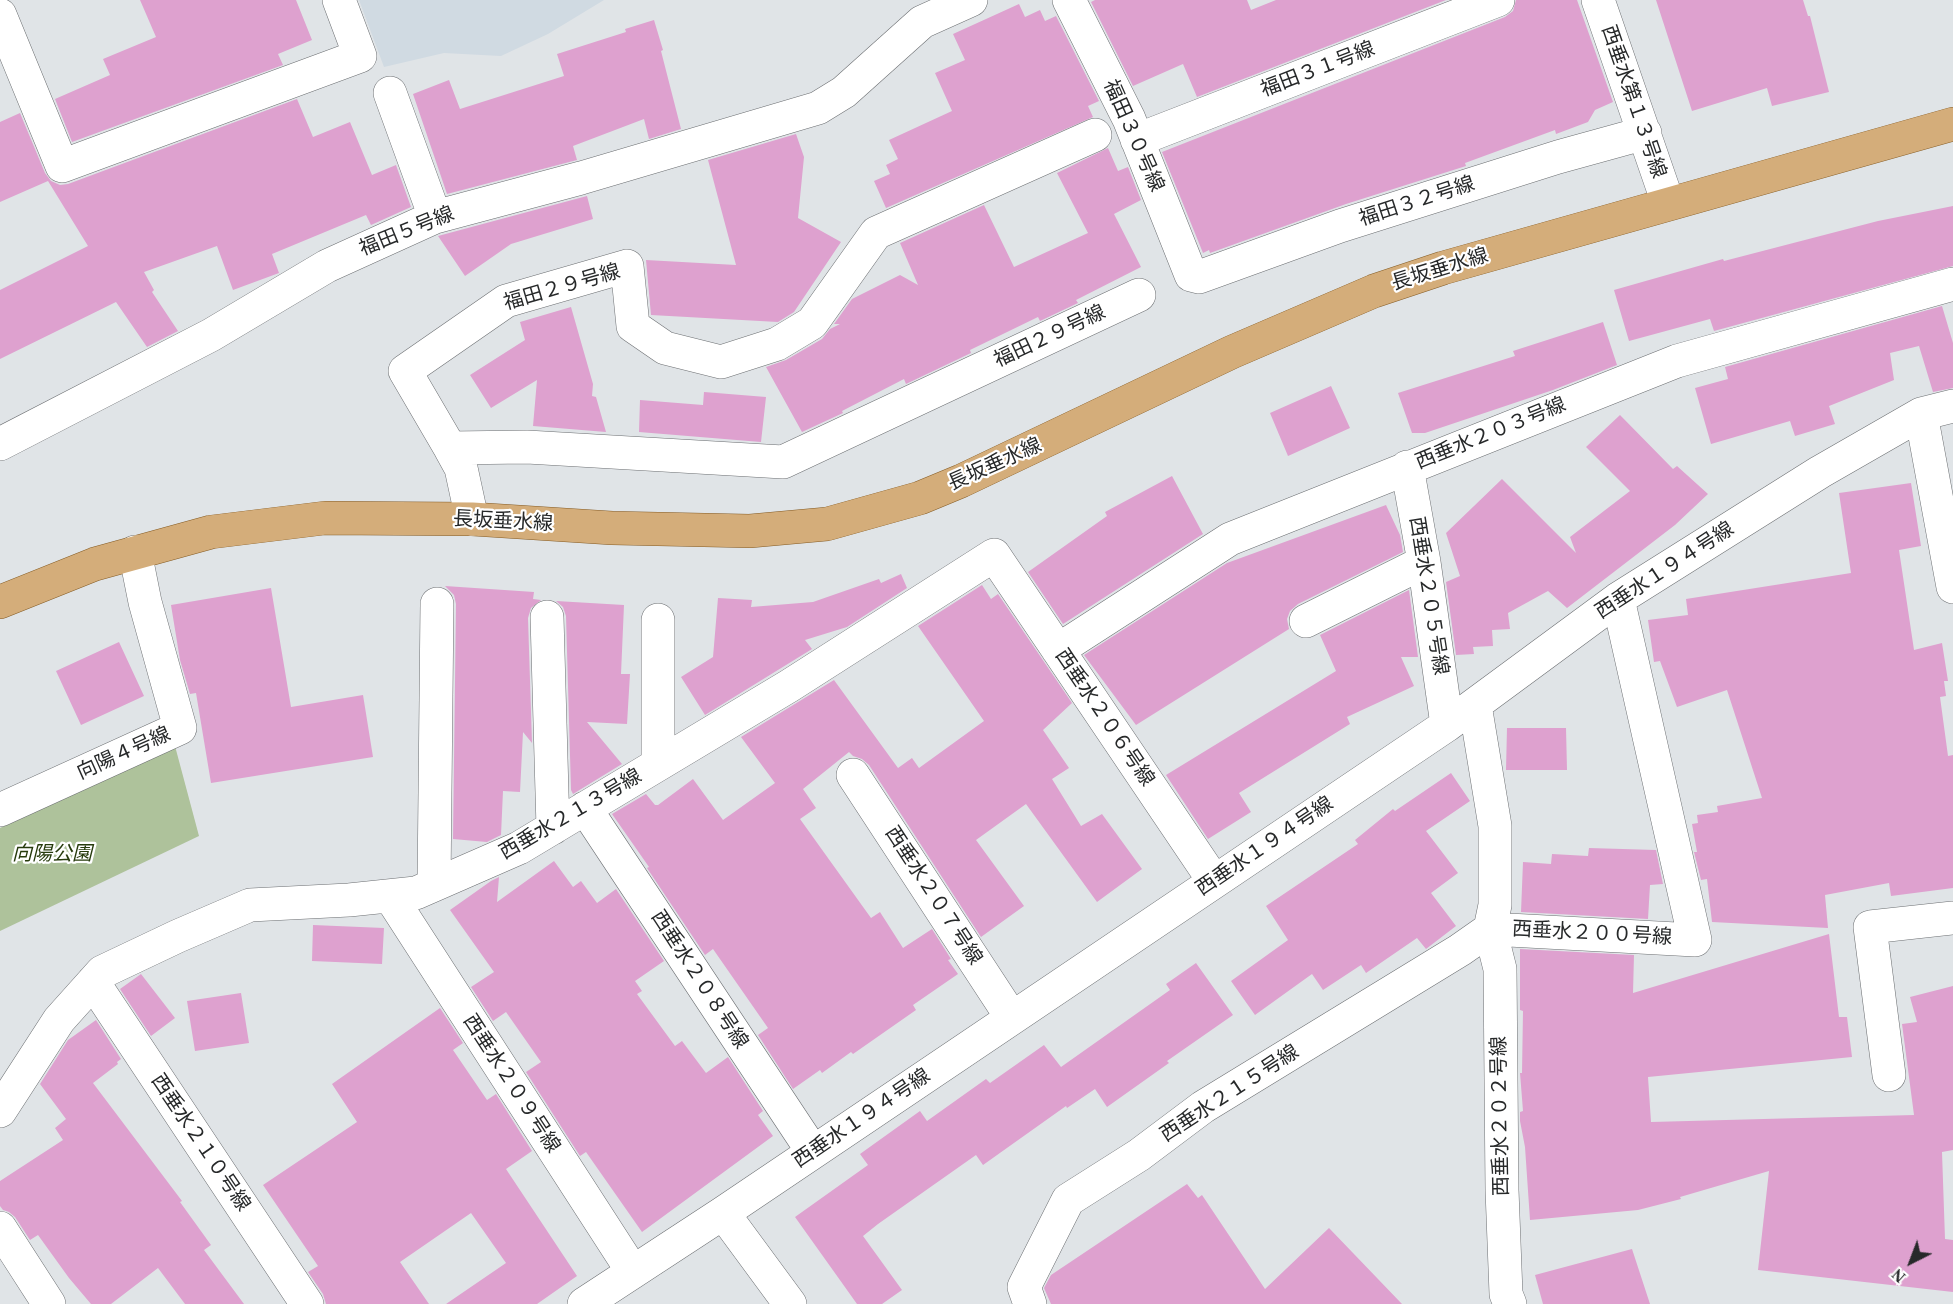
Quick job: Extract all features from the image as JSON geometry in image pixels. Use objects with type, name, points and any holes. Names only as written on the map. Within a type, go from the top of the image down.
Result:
[{"type":"main road","name":"長坂垂水線","points":[[0,602],[94,564],[211,532],[325,518],[472,519],[612,528],[750,531],[827,524],[920,498],[961,481],[1232,352],[1374,291],[1443,268],[1668,203],[1953,124]]},
{"type":"street","points":[[0,15],[62,166],[360,56],[339,0]]},
{"type":"street","points":[[918,11],[971,0]]},
{"type":"street","name":"福田３０号線","points":[[1069,0],[1129,120],[1191,275]]},
{"type":"street","name":"福田３１号線","points":[[1137,140],[1498,0]]},
{"type":"street","name":"西垂水第１３号線","points":[[1598,0],[1668,203]]},
{"type":"street","name":"福田５号線","points":[[0,444],[211,335],[327,266],[435,217],[581,178],[818,108],[844,92],[870,69],[918,11]]},
{"type":"street","points":[[390,93],[435,217]]},
{"type":"street","name":"福田３２号線","points":[[1191,275],[1199,277],[1340,226],[1558,157],[1645,133]]},
{"type":"street","name":"福田２９号線","points":[[1095,135],[876,233],[812,322],[777,344],[721,362],[665,348],[633,326],[627,266],[506,301],[405,371],[450,448],[527,447],[783,462],[1139,295]]},
{"type":"street","name":"西垂水２０３号線","points":[[1058,650],[1230,539],[1677,361],[1953,284]]},
{"type":"street","name":"西垂水１９４号線","points":[[584,1304],[723,1213],[1447,725],[1618,599],[1820,472],[1921,414],[1953,406]]},
{"type":"street","points":[[1921,414],[1953,586]]},
{"type":"street","points":[[450,448],[461,468],[472,519]]},
{"type":"street","name":"西垂水２０５号線","points":[[1407,468],[1424,562],[1447,725]]},
{"type":"street","name":"向陽４号線","points":[[0,810],[180,728],[135,552]]},
{"type":"street","name":"西垂水２０６号線","points":[[994,555],[1214,881]]},
{"type":"street","name":"西垂水２１３号線","points":[[0,1111],[59,1020],[102,972],[250,905],[416,893],[519,848],[789,686],[994,555]]},
{"type":"street","points":[[1306,621],[1424,562]]},
{"type":"street","name":"西垂水２００号線","points":[[1490,929],[1695,940],[1618,599]]},
{"type":"street","points":[[434,885],[437,604]]},
{"type":"street","points":[[547,617],[553,828]]},
{"type":"street","points":[[658,620],[658,764]]},
{"type":"street","points":[[1475,705],[1495,826],[1495,905],[1490,929]]},
{"type":"street","name":"西垂水２０７号線","points":[[853,775],[1012,1018]]},
{"type":"street","name":"西垂水２０８号線","points":[[585,808],[813,1152]]},
{"type":"street","name":"西垂水２０９号線","points":[[390,896],[633,1272]]},
{"type":"street","points":[[1889,1075],[1870,927],[1953,918]]},
{"type":"street","name":"西垂水２１５号線","points":[[1030,1304],[1024,1287],[1068,1200],[1139,1155],[1203,1107],[1460,950],[1490,929]]},
{"type":"street","name":"西垂水２０２号線","points":[[1490,929],[1500,969],[1502,1190],[1506,1294],[1510,1304]]},
{"type":"street","name":"西垂水２１０号線","points":[[93,982],[307,1304]]},
{"type":"street","points":[[723,1213],[790,1304]]},
{"type":"street","points":[[0,1228],[49,1304]]},
{"type":"shaded area","points":[[359,0],[604,0],[548,34],[501,56],[444,53],[384,67]]},
{"type":"green space","name":"向陽公園","points":[[175,746],[199,836],[0,931],[0,828]]},
{"type":"building","points":[[140,0],[296,0],[312,40],[278,54],[283,65],[72,142],[55,99],[110,75],[103,59],[156,37]]},
{"type":"building","points":[[1095,0],[1247,0],[1251,10],[1276,0],[1446,0],[1197,97],[1183,64],[1133,86],[1091,2]]},
{"type":"building","points":[[1516,0],[1577,0],[1613,102],[1595,110],[1588,122],[1556,134],[1555,130],[1465,163],[1466,166],[1346,204],[1210,253],[1209,250],[1203,253],[1162,152],[1505,17],[1513,11]]},
{"type":"building","points":[[1656,0],[1803,0],[1808,16],[1810,16],[1829,92],[1772,106],[1767,88],[1692,111]]},
{"type":"building","points":[[1019,4],[1025,17],[1040,10],[1045,21],[1056,16],[1099,101],[1088,106],[1093,117],[886,208],[874,181],[890,174],[886,165],[898,159],[889,140],[952,111],[935,73],[965,60],[953,34]]},
{"type":"building","points":[[654,20],[681,129],[649,139],[644,119],[573,146],[577,160],[447,194],[413,94],[449,80],[460,109],[564,76],[557,54],[626,32],[625,29]]},
{"type":"building","points":[[297,99],[313,137],[350,122],[372,175],[396,165],[411,207],[371,225],[366,215],[272,254],[279,273],[233,290],[217,246],[144,272],[154,290],[152,292],[178,331],[147,347],[116,302],[0,359],[0,290],[88,246],[48,181],[0,202],[0,122],[20,113],[45,173],[51,181],[60,185]]},
{"type":"building","points":[[796,134],[804,157],[798,218],[841,242],[794,312],[778,322],[651,315],[646,260],[736,265],[708,160]]},
{"type":"building","points":[[1108,148],[1118,171],[1128,167],[1141,200],[1114,214],[1141,267],[1076,300],[1078,303],[1040,321],[1038,317],[906,384],[904,379],[842,411],[843,413],[802,432],[766,367],[786,360],[822,339],[830,329],[840,324],[834,324],[852,299],[900,275],[918,285],[900,243],[984,205],[1014,267],[1088,233],[1057,173]]},
{"type":"building","points":[[587,196],[593,219],[511,244],[465,276],[438,236]]},
{"type":"building","points":[[1953,206],[1953,266],[1714,331],[1710,319],[1629,341],[1614,290],[1723,259],[1724,261],[1878,221]]},
{"type":"building","points":[[1942,306],[1953,343],[1953,388],[1933,392],[1919,346],[1890,353],[1894,380],[1829,406],[1835,424],[1795,436],[1790,421],[1711,444],[1695,388],[1728,379],[1725,367]]},
{"type":"building","points":[[571,307],[593,384],[592,396],[596,397],[606,432],[533,426],[537,380],[491,408],[470,375],[525,340],[520,322]]},
{"type":"building","points":[[1603,322],[1617,365],[1553,390],[1425,433],[1412,433],[1398,393],[1515,356],[1513,351]]},
{"type":"building","points":[[1331,386],[1350,428],[1288,456],[1270,413]]},
{"type":"building","points":[[704,392],[766,397],[761,442],[639,432],[640,400],[703,405]]},
{"type":"building","points":[[1620,415],[1673,469],[1677,466],[1708,494],[1675,525],[1567,608],[1548,591],[1508,613],[1510,629],[1492,630],[1493,646],[1473,647],[1474,654],[1456,655],[1446,582],[1460,576],[1446,533],[1502,479],[1576,553],[1570,537],[1630,491],[1586,447]]},
{"type":"building","points":[[1172,476],[1203,534],[1063,624],[1028,572],[1107,516],[1105,512]]},
{"type":"building","points":[[1911,483],[1921,546],[1899,550],[1914,650],[1942,643],[1948,681],[1944,681],[1946,696],[1940,697],[1948,756],[1953,755],[1953,888],[1891,896],[1889,883],[1825,895],[1828,928],[1712,922],[1707,879],[1701,880],[1694,852],[1697,852],[1692,824],[1698,823],[1697,815],[1718,812],[1717,806],[1762,798],[1727,690],[1677,707],[1660,661],[1654,662],[1648,620],[1688,615],[1686,599],[1851,573],[1839,493]]},
{"type":"building","points":[[1386,505],[1400,535],[1403,552],[1298,604],[1290,611],[1287,619],[1289,629],[1136,725],[1084,655],[1227,563]]},
{"type":"building","points":[[901,574],[907,588],[847,627],[805,640],[812,649],[705,715],[681,677],[713,657],[718,598],[752,600],[751,607],[813,602],[879,579],[881,583]]},
{"type":"building","points":[[982,585],[991,599],[998,594],[1072,703],[1043,730],[1069,768],[1052,779],[1081,826],[1102,814],[1142,869],[1097,902],[1026,804],[976,840],[1024,906],[981,937],[869,765],[849,752],[803,789],[816,808],[800,819],[871,918],[880,912],[903,948],[932,929],[958,974],[913,1005],[916,1010],[853,1054],[851,1052],[822,1073],[820,1070],[793,1089],[758,1035],[768,1028],[713,949],[705,955],[612,814],[646,794],[655,805],[658,805],[693,779],[723,820],[775,783],[741,737],[834,680],[898,768],[912,758],[919,768],[984,721],[918,626]]},
{"type":"building","points":[[445,586],[534,592],[533,599],[541,600],[531,608],[528,618],[532,743],[523,732],[520,792],[503,791],[501,835],[487,842],[453,839],[456,604],[454,595]]},
{"type":"building","points":[[271,588],[291,707],[363,695],[373,757],[211,783],[196,693],[190,694],[180,660],[171,605]]},
{"type":"building","points":[[1409,590],[1418,657],[1401,657],[1414,686],[1347,717],[1350,724],[1239,793],[1251,812],[1208,839],[1166,775],[1336,671],[1320,635]]},
{"type":"building","points":[[556,601],[624,605],[621,674],[630,674],[627,724],[587,722],[622,764],[573,794],[571,790],[566,616],[563,607]]},
{"type":"building","points":[[119,642],[144,696],[81,725],[56,671]]},
{"type":"building","points":[[1507,728],[1566,728],[1567,770],[1506,770]]},
{"type":"building","points":[[1451,773],[1470,801],[1426,831],[1458,873],[1431,893],[1456,926],[1426,949],[1417,938],[1366,973],[1361,965],[1323,990],[1312,974],[1255,1015],[1231,981],[1288,940],[1266,906],[1358,844],[1355,840],[1393,809],[1395,811]]},
{"type":"building","points":[[1589,848],[1656,850],[1663,884],[1650,885],[1648,919],[1521,912],[1523,862],[1551,864],[1552,854],[1588,856]]},
{"type":"building","points":[[554,861],[573,887],[581,881],[597,903],[616,889],[664,961],[635,981],[642,991],[637,994],[675,1046],[682,1041],[706,1073],[728,1057],[763,1111],[758,1115],[773,1136],[642,1232],[586,1152],[580,1156],[526,1072],[541,1062],[506,1012],[493,1021],[471,987],[494,972],[450,910],[499,877],[497,902]]},
{"type":"building","points":[[313,925],[384,928],[382,964],[312,961]]},
{"type":"building","points":[[1829,934],[1839,1017],[1847,1017],[1852,1057],[1648,1077],[1651,1122],[1914,1115],[1902,1024],[1917,1022],[1910,997],[1953,986],[1953,1150],[1942,1152],[1945,1239],[1953,1240],[1953,1292],[1758,1270],[1769,1171],[1638,1210],[1530,1220],[1525,1147],[1520,1121],[1520,1112],[1523,1111],[1520,1073],[1522,1073],[1523,1011],[1520,1010],[1520,949],[1634,955],[1633,993]]},
{"type":"building","points":[[1196,963],[1233,1015],[1107,1107],[1095,1089],[1067,1108],[1066,1106],[983,1165],[976,1155],[878,1224],[863,1236],[902,1290],[882,1304],[857,1304],[795,1217],[868,1165],[860,1154],[920,1111],[927,1121],[986,1079],[990,1083],[1044,1045],[1061,1067],[1170,990],[1166,984]]},
{"type":"building","points":[[141,974],[175,1018],[151,1036],[120,989]]},
{"type":"building","points":[[241,993],[249,1043],[195,1051],[187,1001]]},
{"type":"building","points":[[440,1008],[463,1043],[453,1050],[487,1100],[496,1094],[532,1151],[506,1169],[577,1276],[537,1304],[446,1304],[506,1263],[471,1213],[400,1262],[429,1304],[326,1304],[323,1294],[308,1272],[318,1266],[263,1185],[357,1122],[332,1084]]},
{"type":"building","points":[[96,1020],[121,1059],[117,1062],[118,1064],[93,1083],[182,1201],[180,1202],[211,1245],[204,1250],[244,1304],[185,1304],[158,1268],[111,1304],[91,1304],[38,1235],[30,1240],[15,1217],[0,1206],[0,1181],[63,1140],[55,1128],[66,1119],[40,1084],[68,1040]]},
{"type":"building","points":[[1187,1184],[1198,1198],[1202,1195],[1265,1289],[1329,1228],[1402,1304],[1051,1304],[1044,1288],[1051,1275]]},
{"type":"building","points":[[1632,1249],[1650,1304],[1543,1304],[1535,1275]]}]
